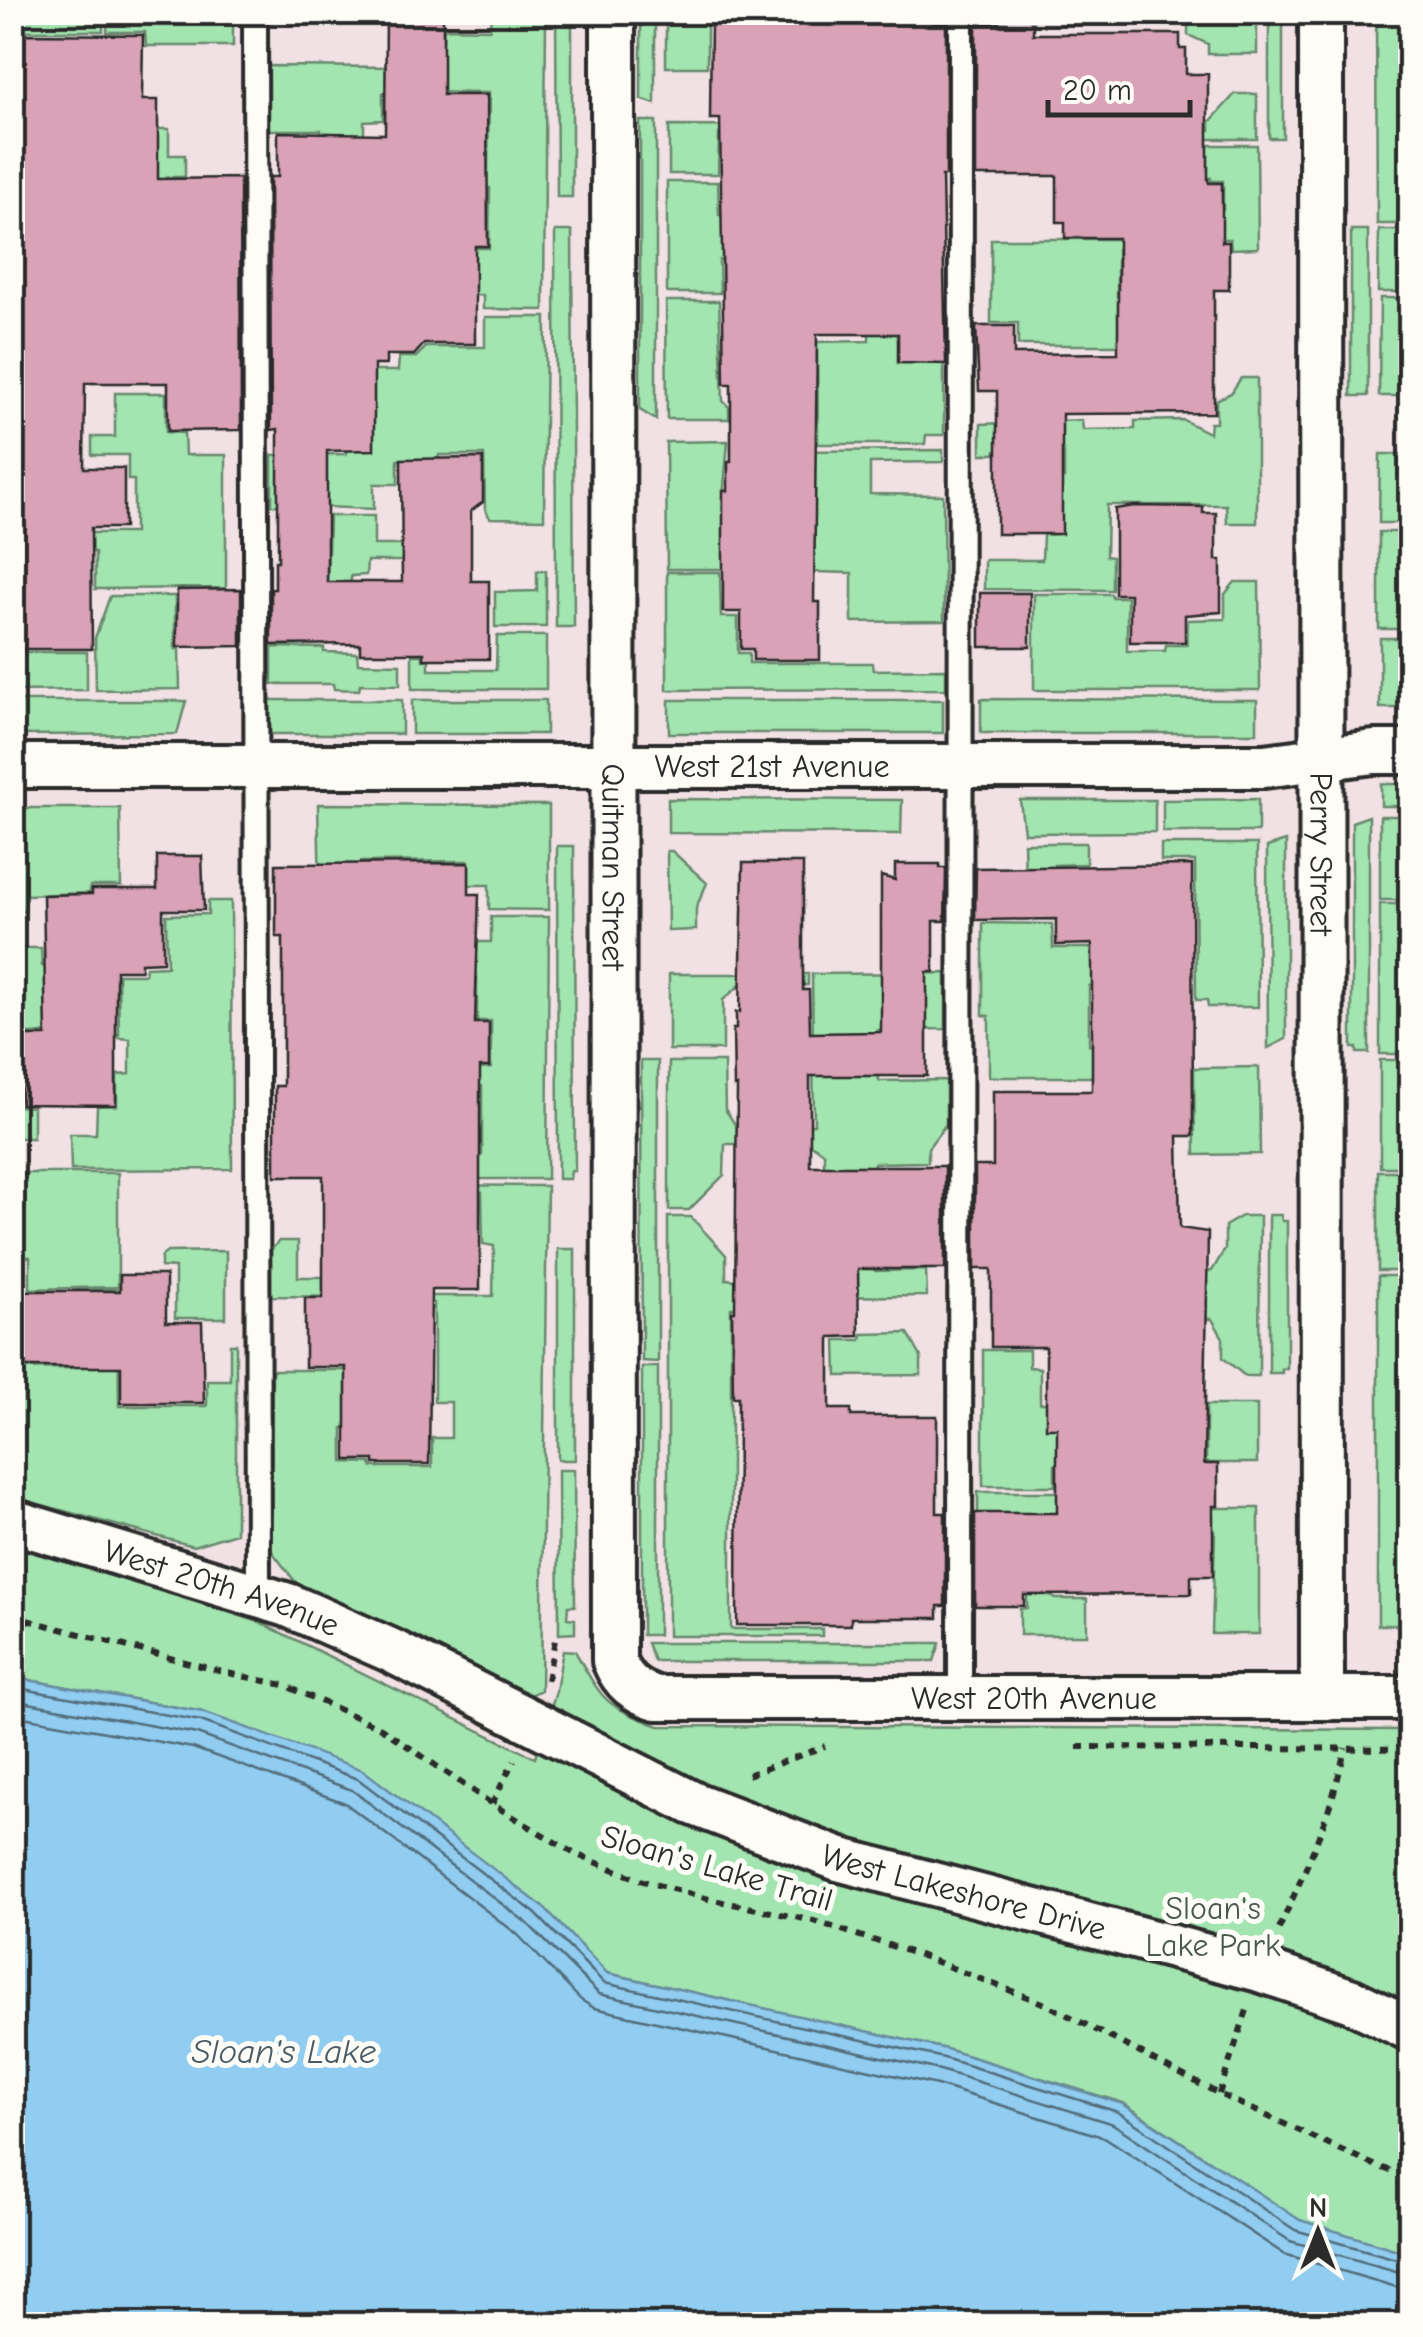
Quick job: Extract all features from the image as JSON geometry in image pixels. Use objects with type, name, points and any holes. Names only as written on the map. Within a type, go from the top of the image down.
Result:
[{"type":"street","name":"Quitman Street","points":[[612,12],[614,1662],[631,1687],[657,1698]]},
{"type":"street","name":"Perry Street","points":[[1320,12],[1322,1698]]},
{"type":"street","name":"West 21st Avenue","points":[[12,766],[1264,766],[1374,752],[1410,752]]},
{"type":"street","name":"West 20th Avenue","points":[[12,1521],[258,1593],[390,1650],[692,1803]]},
{"type":"street","name":"West 20th Avenue","points":[[657,1698],[1410,1698]]},
{"type":"street","name":"West Lakeshore Drive","points":[[692,1803],[838,1859],[1260,1970],[1352,2002],[1410,2029]]},
{"type":"lane","points":[[255,12],[258,1593]]},
{"type":"lane","points":[[960,1698],[961,12]]},
{"type":"path","name":"Sloan's Lake Trail","points":[[12,1616],[284,1685],[382,1728],[492,1804],[575,1854],[709,1899],[814,1920],[1048,2004],[1219,2094],[1410,2178]]},
{"type":"path","points":[[1219,2094],[1260,1970],[1303,1876],[1338,1778],[1344,1746],[1324,1735],[1322,1698]]},
{"type":"path","points":[[1344,1750],[1410,1750]]},
{"type":"green space","points":[[12,13],[103,13],[103,31],[13,31]]},
{"type":"green space","points":[[108,13],[233,13],[233,46],[146,46],[145,32],[107,32]]},
{"type":"green space","points":[[491,13],[546,13],[544,310],[483,309],[483,295],[434,295],[475,248],[489,248],[490,188],[417,188],[417,170],[488,169],[489,93],[401,92],[401,42],[443,42],[444,28],[490,29]]},
{"type":"green space","points":[[556,13],[572,13],[572,197],[557,197]]},
{"type":"green space","points":[[641,13],[655,13],[655,104],[641,99]]},
{"type":"green space","points":[[666,13],[707,13],[707,67],[666,67]]},
{"type":"green space","points":[[1225,13],[1257,13],[1257,54],[1208,54],[1208,44],[1188,35],[1188,19],[1224,19]]},
{"type":"green space","points":[[1269,13],[1283,13],[1283,138],[1269,138]]},
{"type":"green space","points":[[1376,13],[1410,13],[1410,224],[1377,224]]},
{"type":"green space","points":[[266,66],[398,67],[398,93],[383,93],[383,120],[364,121],[364,163],[321,179],[321,130],[265,130]]},
{"type":"green space","points":[[1235,94],[1257,94],[1257,139],[1187,139],[1188,130],[1210,130],[1210,122]]},
{"type":"green space","points":[[640,121],[656,121],[656,420],[640,410]]},
{"type":"green space","points":[[669,126],[864,127],[864,135],[719,134],[718,174],[669,174]]},
{"type":"green space","points":[[101,129],[169,129],[169,155],[185,155],[185,177],[167,177],[167,218]]},
{"type":"green space","points":[[1206,145],[1257,145],[1258,248],[1231,249],[1230,239],[1213,239],[1213,210],[1223,209],[1223,181],[1168,178]]},
{"type":"green space","points":[[667,182],[718,182],[719,215],[786,214],[785,260],[719,260],[720,293],[667,293]]},
{"type":"green space","points":[[1351,230],[1368,230],[1368,396],[1351,396]]},
{"type":"green space","points":[[1379,230],[1410,230],[1410,292],[1378,292]]},
{"type":"green space","points":[[555,231],[572,231],[574,627],[556,627]]},
{"type":"green space","points":[[991,239],[1133,239],[1133,249],[1117,249],[1117,296],[1201,297],[1201,345],[1018,345],[1018,323],[991,323]]},
{"type":"green space","points":[[869,287],[944,346],[944,435],[926,435],[925,444],[818,444],[817,342],[869,341]]},
{"type":"green space","points":[[1380,298],[1410,298],[1410,396],[1379,396]]},
{"type":"green space","points":[[666,301],[719,301],[723,401],[729,407],[729,419],[667,419]]},
{"type":"green space","points":[[485,317],[546,317],[544,519],[490,518],[485,509],[484,455],[398,460],[398,484],[374,484],[374,509],[272,505],[272,455],[346,454],[346,371],[398,371],[399,357],[416,357],[426,347],[485,347]]},
{"type":"green space","points":[[1241,378],[1257,378],[1257,523],[1227,523],[1226,505],[1107,505],[1106,556],[1112,557],[1112,590],[984,589],[984,560],[1042,560],[1043,535],[1057,534],[1058,478],[1064,478],[1064,451],[996,450],[995,454],[981,454],[981,424],[1082,420],[1083,430],[1135,429],[1135,421],[1183,420],[1209,433],[1210,423],[1216,423],[1216,400],[1231,393]]},
{"type":"green space","points":[[115,393],[166,393],[166,432],[184,433],[185,455],[226,455],[226,588],[95,589],[95,552],[67,552],[67,533],[134,533],[134,480],[128,480],[128,455],[92,455],[92,437],[115,437]]},
{"type":"green space","points":[[728,441],[722,510],[728,511],[729,569],[667,569],[666,442]]},
{"type":"green space","points":[[731,444],[787,444],[788,451],[943,450],[943,462],[870,463],[870,494],[943,495],[944,621],[852,622],[852,573],[815,572],[789,461],[731,462]]},
{"type":"green space","points":[[1380,454],[1410,454],[1410,523],[1379,523]]},
{"type":"green space","points":[[329,516],[374,516],[374,545],[404,545],[404,561],[367,561],[366,575],[351,576],[351,588],[327,588]]},
{"type":"green space","points":[[1379,532],[1410,532],[1410,629],[1379,629]]},
{"type":"green space","points":[[537,571],[546,571],[546,627],[495,627],[495,592],[537,591]]},
{"type":"green space","points":[[667,572],[720,572],[721,617],[738,617],[738,653],[749,653],[749,663],[872,663],[873,670],[946,669],[946,689],[667,690]]},
{"type":"green space","points":[[1235,582],[1259,582],[1260,690],[1034,690],[1034,594],[1127,597],[1127,651],[1165,651],[1166,645],[1187,645],[1188,620],[1225,619],[1225,594]]},
{"type":"green space","points":[[110,596],[175,596],[180,689],[96,690],[95,638]]},
{"type":"green space","points":[[497,636],[546,636],[546,689],[412,689],[412,655],[423,655],[423,660],[429,660],[429,670],[496,670]]},
{"type":"green space","points":[[1380,638],[1410,638],[1410,708],[1380,708]]},
{"type":"green space","points":[[272,647],[324,648],[324,652],[357,653],[358,663],[400,664],[400,685],[360,684],[359,690],[334,689],[333,684],[272,684]]},
{"type":"green space","points":[[13,652],[87,652],[87,690],[13,691]]},
{"type":"green space","points":[[981,699],[1257,700],[1257,733],[981,733]]},
{"type":"green space","points":[[269,700],[402,700],[402,734],[269,734]]},
{"type":"green space","points":[[412,700],[546,700],[546,734],[412,734]]},
{"type":"green space","points":[[669,700],[943,700],[943,733],[669,733]]},
{"type":"green space","points":[[13,701],[186,701],[177,734],[13,735]]},
{"type":"green space","points":[[1381,784],[1410,784],[1410,806],[1381,806]]},
{"type":"green space","points":[[668,799],[902,800],[901,834],[668,833]]},
{"type":"green space","points":[[1258,799],[1258,832],[1163,832],[1163,800]]},
{"type":"green space","points":[[1020,800],[1155,800],[1155,832],[1024,833]]},
{"type":"green space","points":[[318,804],[549,805],[549,910],[489,909],[489,885],[469,885],[469,861],[360,862],[360,909],[321,938]]},
{"type":"green space","points":[[12,808],[120,808],[121,886],[90,886],[90,893],[26,895],[25,911],[21,911],[21,948],[41,948],[42,966],[75,967],[116,1033],[19,1034],[19,1106],[33,1107],[33,1138],[13,1138]]},
{"type":"green space","points":[[1369,816],[1369,1053],[1357,1053],[1357,1048],[1352,1048],[1352,822]]},
{"type":"green space","points":[[1380,816],[1410,816],[1410,900],[1380,900]]},
{"type":"green space","points":[[1286,841],[1286,1039],[1268,1048],[1267,847]]},
{"type":"green space","points":[[1024,843],[1086,843],[1086,864],[1054,865],[1054,919],[1026,919]]},
{"type":"green space","points":[[1161,844],[1257,844],[1258,1007],[1208,1007],[1207,1000],[1196,1000],[1195,861],[1161,861]]},
{"type":"green space","points":[[557,846],[574,846],[575,1171],[571,1171],[570,1179],[558,1179]]},
{"type":"green space","points":[[667,851],[672,851],[707,883],[696,908],[696,930],[668,931]]},
{"type":"green space","points":[[208,901],[231,901],[232,1169],[71,1170],[70,1134],[96,1134],[97,1106],[117,1105],[117,1075],[130,1074],[130,1039],[119,1038],[118,974],[145,974],[146,967],[167,966],[166,915],[208,914]]},
{"type":"green space","points":[[1380,904],[1410,904],[1410,1054],[1380,1054]]},
{"type":"green space","points":[[491,917],[549,917],[547,1179],[402,1179],[396,1156],[482,1155],[482,1086],[478,1085],[478,1069],[491,1068],[491,1021],[477,1021],[477,978],[470,978],[470,942],[491,942]]},
{"type":"green space","points":[[983,923],[1052,924],[1053,948],[1172,948],[1115,985],[1089,986],[1089,1045],[1099,1046],[1099,1077],[989,1077],[989,1016],[983,1015]]},
{"type":"green space","points":[[946,973],[946,1029],[878,1030],[879,1081],[946,1080],[946,1124],[928,1148],[928,1162],[874,1163],[875,1271],[926,1270],[927,1296],[795,1297],[824,1177],[824,1153],[789,1137],[802,1124],[814,1124],[812,974]]},
{"type":"green space","points":[[669,974],[808,974],[808,985],[740,985],[723,1000],[723,1050],[669,1050]]},
{"type":"green space","points":[[1380,1060],[1410,1060],[1410,1167],[1380,1167]]},
{"type":"green space","points":[[641,1061],[658,1061],[658,1362],[642,1361]]},
{"type":"green space","points":[[669,1062],[724,1062],[725,1109],[736,1126],[763,1127],[763,1144],[725,1144],[724,1175],[689,1210],[669,1210]]},
{"type":"green space","points":[[1259,1067],[1260,1154],[1195,1155],[1194,1068]]},
{"type":"green space","points":[[1378,1171],[1410,1171],[1410,1271],[1378,1271]]},
{"type":"green space","points":[[13,1173],[118,1173],[118,1287],[30,1289],[30,1257],[13,1256]]},
{"type":"green space","points":[[397,1185],[547,1186],[541,1690],[526,1697],[297,1584],[271,1550],[272,1370],[374,1370],[349,1427],[343,1428],[343,1462],[371,1463],[372,1467],[432,1467],[432,1438],[451,1438],[451,1402],[434,1402],[434,1303],[356,1303],[356,1296],[493,1296],[494,1246],[483,1244],[482,1192],[352,1191]]},
{"type":"green space","points":[[1269,1215],[1281,1215],[1282,1221],[1287,1221],[1287,1369],[1282,1369],[1282,1373],[1269,1373]]},
{"type":"green space","points":[[1242,1216],[1260,1216],[1259,1376],[1245,1376],[1223,1358],[1223,1338],[1212,1319],[1200,1318],[1200,1271],[1212,1271],[1225,1249],[1225,1226]]},
{"type":"green space","points":[[668,1217],[691,1217],[726,1255],[726,1279],[737,1280],[737,1307],[731,1308],[731,1629],[822,1629],[822,1636],[668,1636]]},
{"type":"green space","points":[[279,1241],[298,1241],[298,1277],[323,1277],[323,1291],[354,1291],[354,1297],[270,1296],[270,1251]]},
{"type":"green space","points":[[558,1249],[575,1249],[575,1460],[558,1460]]},
{"type":"green space","points":[[226,1251],[226,1318],[175,1318],[175,1268],[161,1267],[161,1257],[167,1252]]},
{"type":"green space","points":[[1378,1276],[1410,1276],[1410,1625],[1378,1625]]},
{"type":"green space","points":[[74,1289],[118,1289],[119,1406],[207,1406],[207,1380],[230,1380],[230,1344],[236,1344],[236,1533],[193,1546],[13,1497],[13,1369],[74,1368]]},
{"type":"green space","points":[[908,1333],[921,1357],[921,1375],[837,1376],[836,1340],[861,1340],[862,1334]]},
{"type":"green space","points":[[983,1350],[1029,1350],[1029,1367],[1040,1368],[1040,1403],[1088,1403],[1065,1465],[1055,1465],[1055,1486],[983,1486]]},
{"type":"green space","points":[[642,1367],[658,1367],[658,1635],[642,1635]]},
{"type":"green space","points":[[1206,1405],[1257,1405],[1257,1463],[1206,1463]]},
{"type":"green space","points":[[558,1470],[574,1470],[575,1606],[568,1606],[567,1618],[575,1619],[575,1633],[559,1634]]},
{"type":"green space","points":[[978,1492],[1083,1492],[1083,1502],[978,1550]]},
{"type":"green space","points":[[1182,1508],[1259,1508],[1259,1634],[1212,1634],[1215,1531],[1194,1530]]},
{"type":"green space","name":"Sloan's Lake Park","points":[[12,1547],[112,1574],[259,1622],[535,1758],[556,1691],[563,1650],[575,1651],[607,1700],[659,1726],[1410,1730],[1410,2254],[1300,2221],[1123,2103],[946,2049],[607,1973],[542,1906],[203,1712],[13,1677]]},
{"type":"green space","points":[[1027,1581],[1056,1599],[1087,1599],[1087,1635],[1020,1635],[1020,1609],[1027,1608]]},
{"type":"green space","points":[[647,1643],[940,1643],[934,1661],[654,1661]]},
{"type":"water","name":"Sloan's Lake","points":[[12,1677],[203,1712],[363,1770],[542,1906],[607,1973],[946,2049],[1123,2104],[1300,2220],[1410,2254],[1410,2324],[13,2324]]},
{"type":"building","points":[[386,12],[443,12],[443,95],[487,95],[488,246],[475,246],[475,344],[424,344],[414,355],[386,355],[386,365],[374,365],[374,450],[327,451],[327,582],[402,582],[401,459],[483,458],[483,502],[471,511],[471,581],[489,581],[489,659],[424,659],[424,653],[360,653],[360,644],[271,645],[271,589],[275,589],[278,561],[278,429],[271,430],[270,177],[278,177],[278,132],[385,134]]},
{"type":"building","points":[[877,12],[934,12],[934,23],[946,23],[946,176],[942,176],[946,364],[898,363],[898,334],[817,334],[814,602],[820,602],[820,660],[753,660],[753,649],[741,649],[741,612],[723,612],[723,491],[728,491],[731,462],[731,384],[724,384],[720,119],[710,119],[711,20],[877,20]]},
{"type":"building","points":[[976,23],[1033,23],[1033,34],[1180,34],[1180,49],[1186,49],[1186,74],[1208,74],[1208,180],[1222,183],[1222,242],[1229,242],[1229,290],[1214,290],[1214,413],[1062,414],[1062,534],[997,534],[997,391],[979,391],[976,326],[1014,326],[1014,354],[1118,353],[1118,238],[1065,238],[1065,222],[1057,222],[1057,176],[976,176]]},
{"type":"building","points":[[12,34],[143,35],[142,100],[158,100],[158,179],[240,178],[241,430],[168,431],[168,383],[85,383],[84,468],[124,468],[124,528],[91,528],[92,649],[12,649],[12,557],[16,557]]},
{"type":"building","points":[[1203,507],[1203,513],[1216,513],[1221,612],[1185,615],[1185,642],[1130,642],[1130,594],[1115,594],[1115,509]]},
{"type":"building","points":[[241,589],[241,646],[177,647],[177,590]]},
{"type":"building","points":[[980,593],[1030,593],[1030,647],[980,647]]},
{"type":"building","points":[[157,856],[202,856],[204,910],[163,910],[163,962],[141,963],[141,970],[116,970],[116,1105],[21,1104],[21,1036],[46,1036],[43,895],[92,894],[92,889],[157,889]]},
{"type":"building","points":[[469,863],[469,894],[479,894],[475,1023],[489,1023],[489,1067],[480,1067],[480,1290],[431,1290],[429,1464],[346,1460],[346,1367],[305,1367],[305,1298],[323,1298],[323,1176],[275,1176],[275,1086],[283,1086],[283,937],[276,937],[276,864]]},
{"type":"building","points":[[743,863],[803,863],[803,990],[809,990],[810,1033],[881,1032],[881,876],[895,880],[895,864],[940,864],[940,868],[946,868],[945,921],[934,921],[934,972],[927,972],[927,1076],[810,1076],[810,1166],[945,1166],[945,1269],[858,1269],[859,1336],[830,1337],[830,1409],[851,1409],[851,1416],[937,1416],[937,1513],[945,1513],[945,1606],[938,1606],[938,1618],[851,1618],[851,1625],[737,1625],[738,1397],[733,1397],[732,1311],[737,1086],[734,1087],[733,1029],[736,1012],[740,1012]]},
{"type":"building","points":[[1192,865],[1193,1136],[1178,1136],[1180,1228],[1208,1232],[1204,1464],[1218,1464],[1218,1506],[1213,1506],[1213,1576],[1191,1576],[1191,1594],[1024,1595],[1024,1606],[975,1606],[975,1513],[1057,1513],[1057,1428],[1046,1428],[1046,1347],[991,1347],[991,1269],[975,1269],[975,1166],[993,1166],[993,1091],[1092,1091],[1092,944],[1056,945],[1056,919],[975,920],[976,868]]},
{"type":"building","points":[[120,1275],[166,1275],[166,1322],[202,1322],[204,1403],[121,1403],[121,1367],[12,1367],[12,1291],[120,1291]]}]
